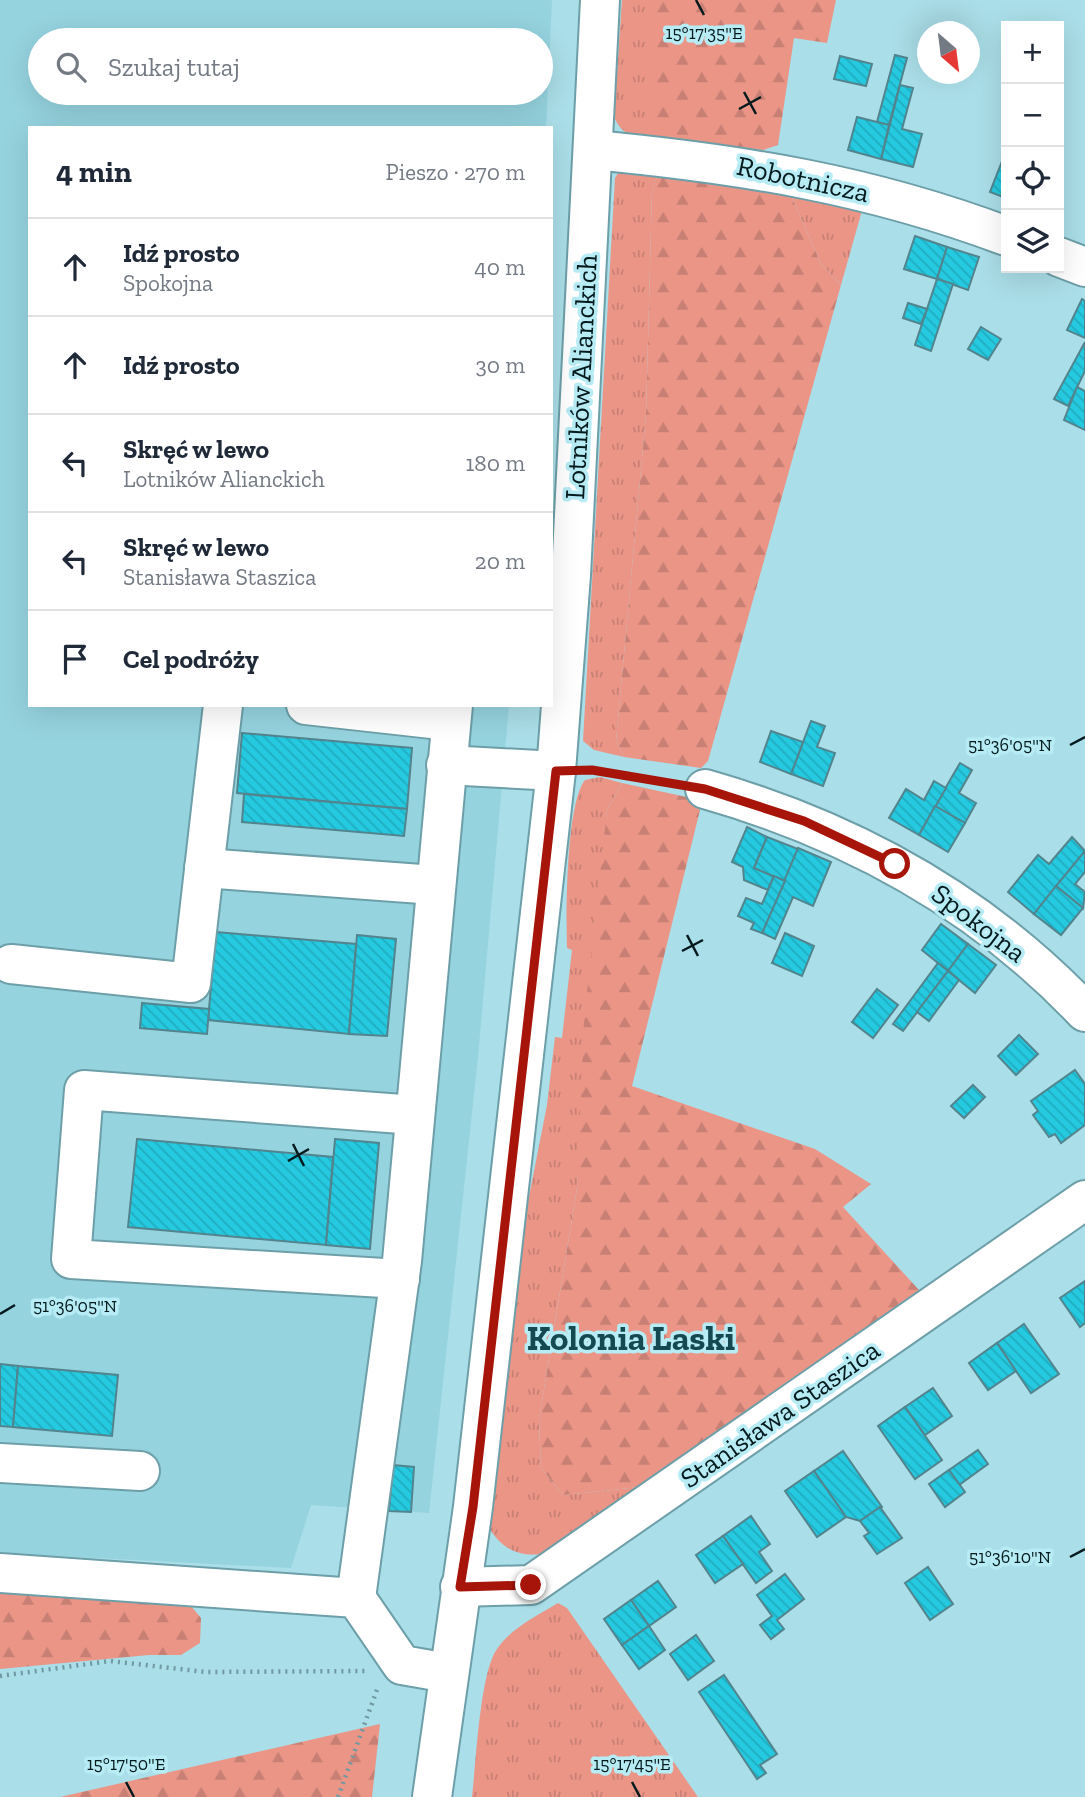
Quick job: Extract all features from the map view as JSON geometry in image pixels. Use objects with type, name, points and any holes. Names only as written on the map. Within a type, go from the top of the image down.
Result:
[{"type":"street","name":"Lotników Alianckich","points":[[432,1797],[473,1507],[556,771],[594,150],[600,0]]},
{"type":"street","name":"Robotnicza","points":[[594,150],[725,163],[839,184],[945,213],[1001,234]]},
{"type":"street","points":[[1064,259],[1085,267]]},
{"type":"street","points":[[11,964],[191,983],[223,707]]},
{"type":"street","points":[[342,707],[452,713],[400,1279],[356,1598],[402,1665],[448,1673]]},
{"type":"street","points":[[446,765],[556,771]]},
{"type":"street","name":"Spokojna","points":[[705,789],[804,821],[895,864],[957,902],[1010,944],[1085,1012]]},
{"type":"street","points":[[204,868],[435,885]]},
{"type":"street","points":[[400,1279],[71,1259],[84,1090],[415,1115]]},
{"type":"street","name":"Stanisława Staszica","points":[[460,1587],[531,1585],[1085,1200]]},
{"type":"street","points":[[0,1463],[141,1471]]},
{"type":"street","points":[[0,1573],[356,1598]]},
{"type":"path","points":[[556,771],[592,770],[705,789]]},
{"type":"path","points":[[0,1676],[110,1661],[206,1672],[352,1673],[402,1665]]},
{"type":"path","points":[[338,1797],[375,1690],[402,1665]]},
{"type":"shaded area","points":[[0,0],[552,0],[551,28],[28,28],[28,105],[547,105],[546,126],[28,126],[28,707],[509,707],[478,1057],[429,1513],[311,1505],[291,1568],[0,1553]]},
{"type":"green space","points":[[622,0],[654,0],[654,136],[625,132],[614,117]]},
{"type":"green space","points":[[654,0],[836,0],[827,43],[794,38],[778,145],[763,150],[654,136]]},
{"type":"green space","points":[[645,167],[657,177],[652,190],[646,415],[616,741],[624,757],[594,750],[583,741],[615,178],[620,170]]},
{"type":"green space","points":[[695,174],[791,195],[821,264],[841,285],[708,761],[701,768],[624,757],[616,741],[646,415],[652,190],[657,177]]},
{"type":"green space","points":[[791,195],[863,207],[841,285],[821,264]]},
{"type":"green space","points":[[600,777],[622,783],[607,810],[577,1188],[539,1420],[541,1468],[563,1495],[640,1487],[551,1552],[533,1555],[508,1548],[494,1536],[489,1527],[527,1207],[547,1105],[555,1037],[562,1038],[572,950],[567,948],[567,910],[568,860],[574,811],[585,780]]},
{"type":"green space","points":[[622,783],[691,798],[700,810],[632,1086],[815,1149],[871,1184],[843,1207],[919,1290],[640,1487],[563,1495],[541,1468],[539,1420],[577,1188],[584,1020],[607,810]]},
{"type":"green space","points":[[0,1581],[176,1588],[201,1618],[200,1643],[181,1655],[149,1655],[0,1669]]},
{"type":"green space","points":[[558,1603],[567,1608],[698,1797],[472,1797],[483,1697],[491,1661],[509,1635]]},
{"type":"green space","points":[[380,1724],[372,1797],[60,1797]]},
{"type":"building","points":[[895,55],[907,58],[889,125],[877,122]]},
{"type":"building","points":[[840,56],[872,64],[866,86],[834,79]]},
{"type":"building","points":[[900,85],[913,88],[902,129],[922,134],[913,167],[881,159]]},
{"type":"building","points":[[857,117],[889,125],[881,159],[848,150]]},
{"type":"building","points":[[1001,164],[1001,196],[990,192]]},
{"type":"building","points":[[915,236],[947,247],[937,279],[904,269]]},
{"type":"building","points":[[947,247],[979,257],[968,290],[937,279]]},
{"type":"building","points":[[937,279],[953,284],[931,351],[915,345]]},
{"type":"building","points":[[1082,299],[1085,301],[1085,338],[1067,330]]},
{"type":"building","points":[[908,303],[927,309],[921,324],[903,318]]},
{"type":"building","points":[[981,327],[1001,339],[988,360],[968,349]]},
{"type":"building","points":[[1085,342],[1085,371],[1068,406],[1054,399]]},
{"type":"building","points":[[1077,387],[1085,391],[1085,430],[1064,420]]},
{"type":"building","points":[[811,721],[825,726],[817,747],[835,753],[823,786],[791,774]]},
{"type":"building","points":[[771,731],[803,742],[791,774],[760,762]]},
{"type":"building","points":[[242,733],[412,748],[407,809],[237,793]]},
{"type":"building","points":[[960,763],[972,770],[959,793],[976,803],[965,823],[935,806]]},
{"type":"building","points":[[934,781],[946,788],[919,835],[889,818],[906,789],[924,800]]},
{"type":"building","points":[[244,794],[407,809],[404,836],[242,822]]},
{"type":"building","points":[[935,806],[965,823],[948,852],[919,835]]},
{"type":"building","points":[[747,827],[767,837],[754,868],[774,876],[768,890],[744,880],[743,867],[732,862]]},
{"type":"building","points":[[767,837],[798,849],[785,881],[754,868]]},
{"type":"building","points":[[1072,837],[1085,851],[1034,914],[1008,892],[1038,855],[1049,864]]},
{"type":"building","points":[[798,848],[831,862],[813,906],[793,897],[775,939],[762,933]]},
{"type":"building","points":[[1085,851],[1085,872],[1075,884],[1085,892],[1083,908],[1056,886]]},
{"type":"building","points":[[774,876],[785,881],[762,933],[751,929],[754,923],[738,916],[746,898],[762,904]]},
{"type":"building","points":[[1056,886],[1083,908],[1061,935],[1034,914]]},
{"type":"building","points":[[941,924],[968,944],[948,971],[922,950]]},
{"type":"building","points":[[216,932],[356,944],[349,1034],[208,1020]]},
{"type":"building","points":[[785,933],[814,946],[802,976],[772,963]]},
{"type":"building","points":[[357,935],[396,939],[387,1036],[349,1034]]},
{"type":"building","points":[[968,944],[996,965],[975,993],[948,971]]},
{"type":"building","points":[[938,963],[948,971],[903,1031],[893,1024]]},
{"type":"building","points":[[948,971],[959,980],[929,1021],[917,1012]]},
{"type":"building","points":[[877,989],[898,1005],[873,1038],[852,1022]]},
{"type":"building","points":[[142,1003],[209,1009],[207,1034],[140,1028]]},
{"type":"building","points":[[1019,1035],[1038,1054],[1016,1075],[998,1056]]},
{"type":"building","points":[[1075,1070],[1085,1084],[1085,1125],[1061,1143],[1055,1134],[1049,1137],[1033,1115],[1038,1111],[1031,1101]]},
{"type":"building","points":[[973,1085],[985,1097],[964,1118],[951,1106]]},
{"type":"building","points":[[137,1139],[333,1157],[326,1245],[128,1227]]},
{"type":"building","points":[[335,1139],[379,1143],[370,1249],[326,1245]]},
{"type":"building","points":[[1085,1281],[1085,1323],[1080,1327],[1060,1298]]},
{"type":"building","points":[[1024,1324],[1059,1374],[1031,1393],[997,1343]]},
{"type":"building","points":[[997,1343],[1016,1371],[988,1390],[969,1363]]},
{"type":"building","points":[[0,1364],[18,1366],[13,1427],[0,1426]]},
{"type":"building","points":[[18,1366],[118,1375],[112,1436],[13,1427]]},
{"type":"building","points":[[933,1388],[952,1416],[925,1435],[905,1407]]},
{"type":"building","points":[[905,1407],[942,1460],[915,1479],[878,1426]]},
{"type":"building","points":[[978,1450],[988,1464],[959,1485],[949,1470]]},
{"type":"building","points":[[843,1451],[882,1507],[860,1521],[846,1517],[814,1471]]},
{"type":"building","points":[[393,1465],[414,1467],[411,1512],[389,1511]]},
{"type":"building","points":[[949,1470],[965,1492],[945,1507],[929,1484]]},
{"type":"building","points":[[814,1471],[846,1517],[817,1537],[785,1491]]},
{"type":"building","points":[[880,1507],[902,1538],[877,1554],[864,1536],[869,1533],[860,1521]]},
{"type":"building","points":[[751,1516],[770,1544],[759,1552],[772,1571],[756,1583],[723,1536]]},
{"type":"building","points":[[723,1536],[743,1564],[715,1583],[696,1555]]},
{"type":"building","points":[[928,1567],[953,1604],[930,1620],[905,1583]]},
{"type":"building","points":[[785,1574],[804,1599],[777,1620],[784,1629],[771,1639],[760,1625],[772,1616],[757,1595]]},
{"type":"building","points":[[658,1581],[676,1607],[649,1626],[631,1600]]},
{"type":"building","points":[[631,1600],[649,1626],[622,1645],[604,1619]]},
{"type":"building","points":[[649,1626],[665,1650],[639,1669],[622,1645]]},
{"type":"building","points":[[696,1635],[714,1661],[688,1680],[670,1654]]},
{"type":"building","points":[[724,1675],[777,1754],[760,1765],[766,1773],[757,1779],[699,1692]]},
{"type":"district","name":"Kolonia Laski","points":[[631,1338]]},
{"type":"route","points":[[531,1585],[460,1587],[473,1507],[556,771],[592,770],[705,789],[760,804],[804,821],[895,864]]}]
